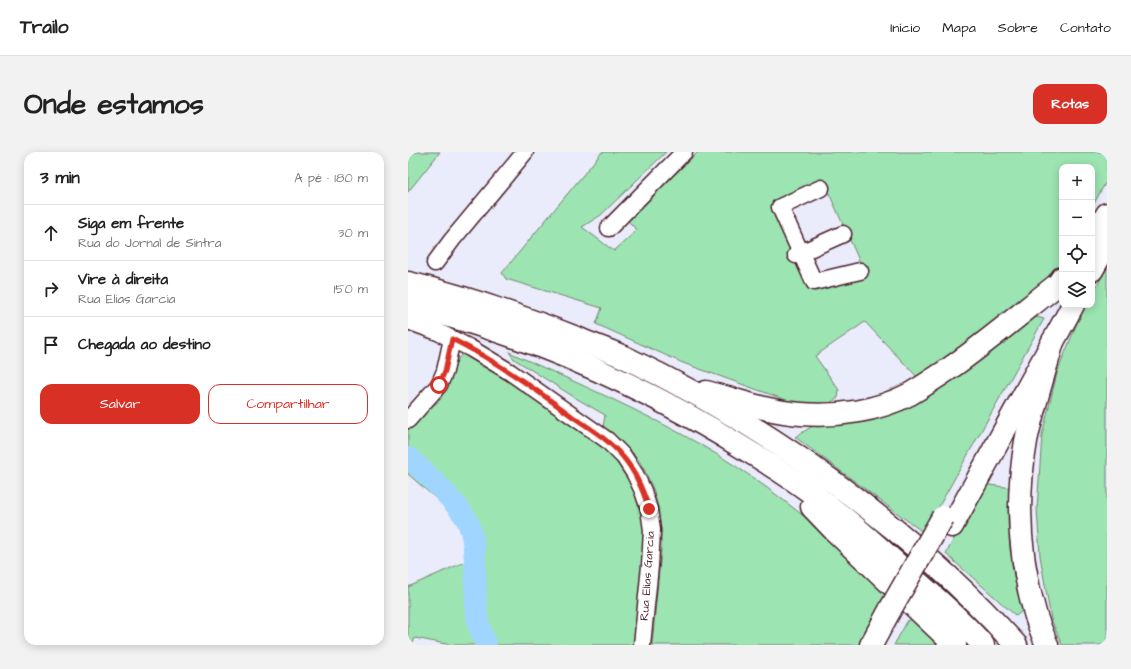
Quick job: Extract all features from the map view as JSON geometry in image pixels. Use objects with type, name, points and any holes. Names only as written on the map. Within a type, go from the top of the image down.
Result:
[{"type":"highway","points":[[1095,236],[1107,214]]},
{"type":"highway","points":[[1095,265],[1107,244]]},
{"type":"highway","points":[[676,384],[776,411],[800,414],[823,415],[845,413],[879,406],[910,394],[952,367],[986,342],[1059,281]]},
{"type":"highway","points":[[408,283],[447,293],[504,311],[625,358],[725,411],[782,447],[832,482],[882,520],[986,612],[1016,645]]},
{"type":"highway","points":[[948,522],[1059,303]]},
{"type":"highway","points":[[408,305],[442,313],[549,349],[599,371],[680,410],[709,426],[821,499],[867,536],[966,626],[983,645]]},
{"type":"highway","points":[[871,645],[897,612],[1071,308]]},
{"type":"highway","points":[[1047,645],[1035,614],[1030,595],[1022,548],[1020,516],[1022,473],[1026,442],[1053,341]]},
{"type":"highway","points":[[770,465],[836,532],[955,645]]},
{"type":"highway","points":[[886,645],[897,612]]},
{"type":"street","points":[[435,263],[452,240],[525,152]]},
{"type":"street","points":[[609,228],[684,152]]},
{"type":"street","points":[[821,188],[780,207],[798,254],[814,282],[860,271]]},
{"type":"street","points":[[798,254],[843,234]]},
{"type":"street","name":"Rua Elias Garcia","points":[[408,321],[438,332],[510,372],[607,440],[624,457],[635,474],[643,491],[649,509],[652,530],[642,645]]},
{"type":"street","points":[[408,420],[439,385],[445,371],[452,339]]},
{"type":"green space","points":[[408,152],[440,152],[408,192]]},
{"type":"green space","points":[[602,152],[666,152],[601,215],[582,227],[614,251],[637,230],[627,220],[698,152],[1107,152],[1107,180],[1095,202],[1095,164],[1059,164],[1059,267],[1035,292],[919,379],[865,322],[815,356],[839,390],[838,398],[826,405],[797,404],[683,363],[596,324],[602,308],[506,279],[502,273]],"holes":[[[824,182],[867,278],[809,286],[780,201]]]},
{"type":"green space","points":[[1107,268],[1107,645],[1062,645],[1051,619],[1040,556],[1037,509],[1042,435],[1057,373],[1081,313],[1084,308],[1095,308],[1095,289]]},
{"type":"green space","points":[[1029,315],[1044,319],[924,533],[795,437],[816,424],[878,414]]},
{"type":"green space","points":[[464,352],[571,420],[612,449],[635,486],[646,521],[636,645],[451,645],[415,638],[412,645],[408,645],[408,587],[469,560],[465,531],[458,518],[408,474],[408,426],[440,400],[458,359]]},
{"type":"green space","points":[[509,352],[631,408],[691,439],[749,475],[786,502],[893,591],[863,645],[652,645],[661,550],[661,530],[654,491],[645,471],[636,456],[603,428],[605,415],[514,359]]},
{"type":"green space","points":[[982,484],[1013,488],[1026,608],[1016,616],[946,554]]},
{"type":"green space","points":[[911,618],[939,645],[894,645],[908,620],[909,621]]},
{"type":"waterway","points":[[408,458],[451,500],[466,518],[469,525],[474,547],[477,616],[479,627],[486,645]]},
{"type":"route","points":[[439,385],[445,371],[452,339],[510,372],[607,440],[624,457],[635,474],[649,509]]}]
